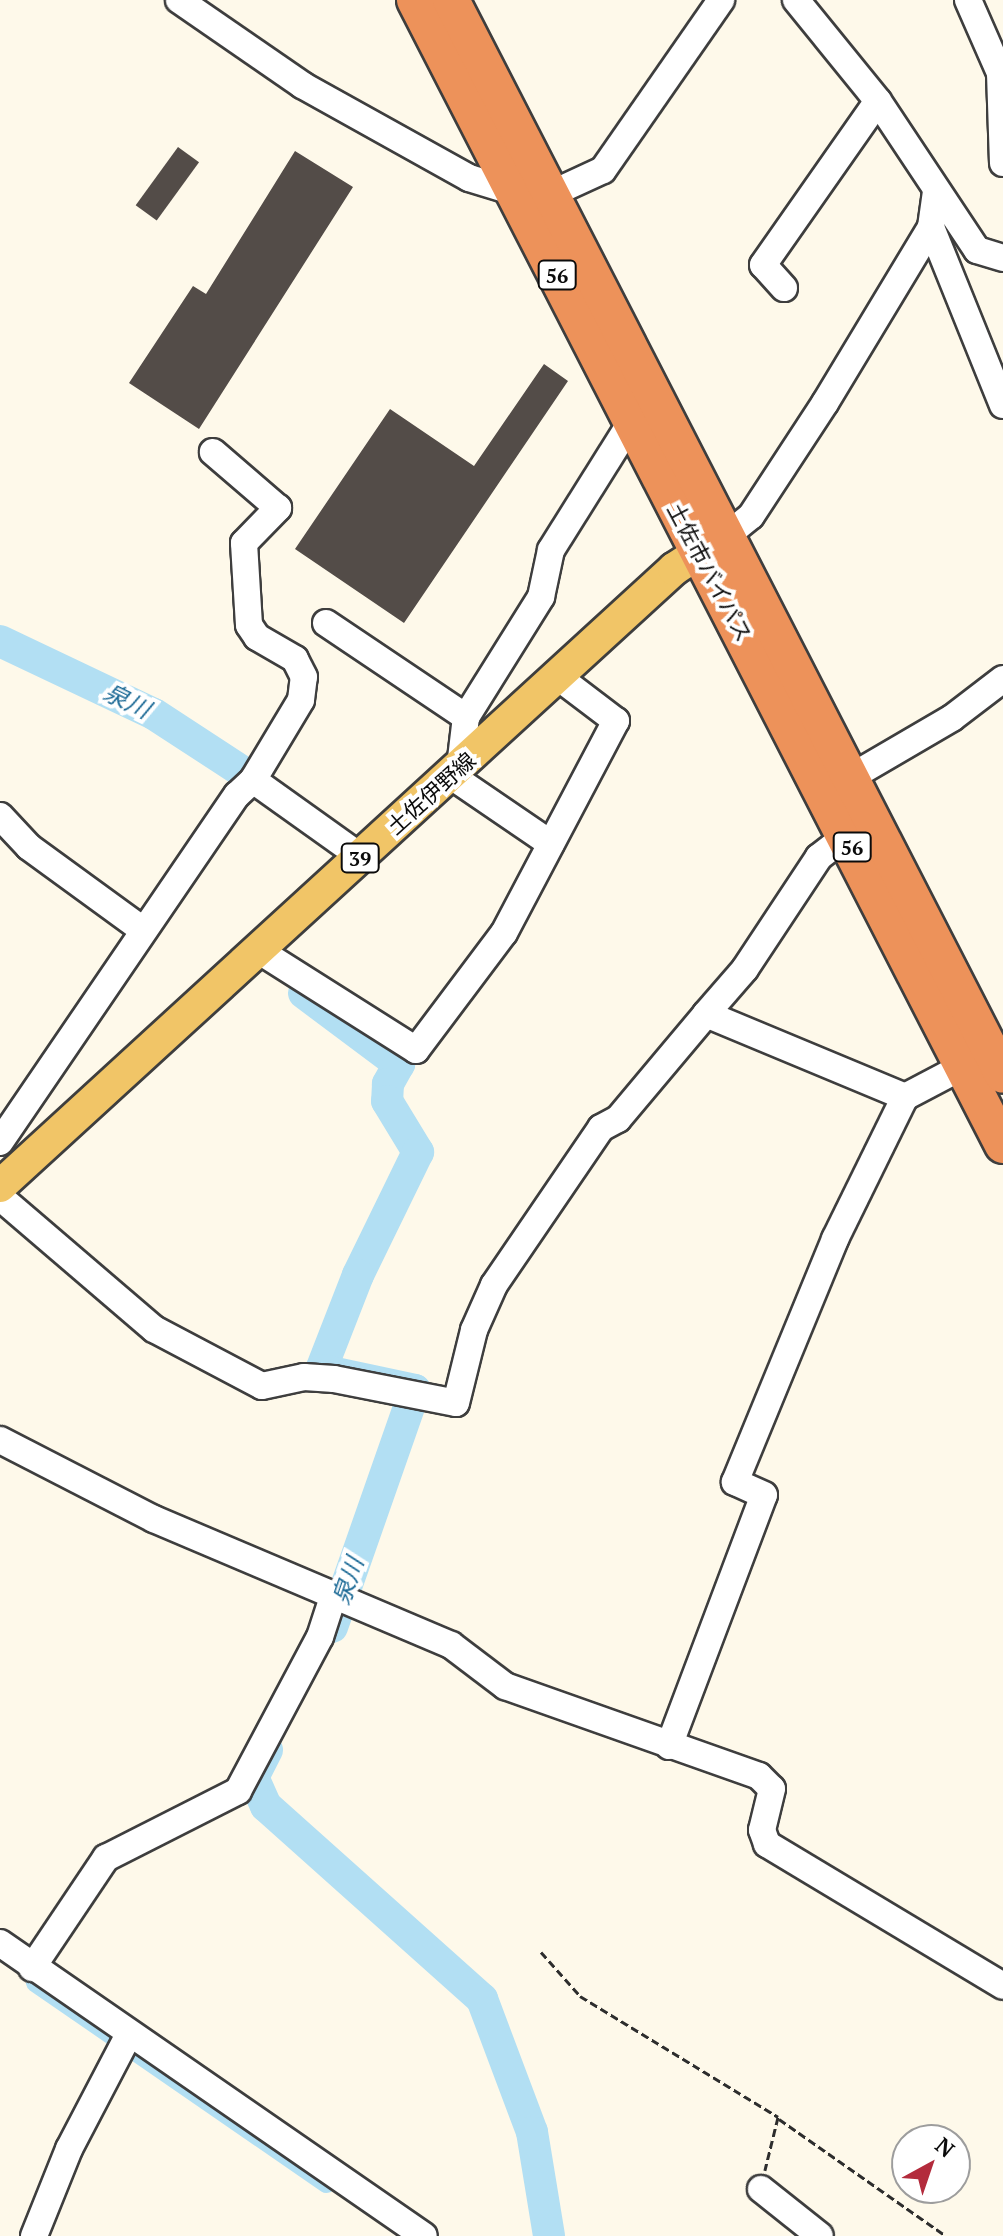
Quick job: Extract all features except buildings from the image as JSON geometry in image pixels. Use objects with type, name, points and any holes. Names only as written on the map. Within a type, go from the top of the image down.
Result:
[{"type":"highway","name":"土佐市バイパス","points":[[415,0],[632,421],[712,544],[851,777],[859,826]]},
{"type":"highway","name":"土佐市バイパス","points":[[451,0],[551,194],[712,544],[986,1064],[1003,1145]]},
{"type":"main road","name":"土佐伊野線","points":[[0,1186],[558,677],[712,544]]},
{"type":"street","points":[[179,0],[302,85],[469,178],[515,192],[551,194],[603,170],[721,0]]},
{"type":"street","points":[[796,0],[878,101],[977,250],[1003,258]]},
{"type":"street","points":[[968,0],[1000,73],[1003,163]]},
{"type":"street","points":[[784,288],[763,265],[878,101]]},
{"type":"street","points":[[712,544],[751,516],[783,472],[931,227],[936,190]]},
{"type":"street","points":[[931,227],[1003,405]]},
{"type":"street","points":[[551,844],[455,771],[466,717],[541,597],[551,550],[632,421]]},
{"type":"street","points":[[0,1142],[237,795],[253,780],[301,700],[304,677],[295,659],[257,637],[249,625],[244,543],[278,508],[213,452]]},
{"type":"street","points":[[326,623],[466,717]]},
{"type":"street","points":[[258,950],[416,1050],[504,933],[616,721],[558,677]]},
{"type":"street","points":[[851,777],[952,718],[1003,679]]},
{"type":"street","points":[[253,780],[361,857]]},
{"type":"street","points":[[0,816],[29,847],[143,930]]},
{"type":"street","points":[[0,1197],[154,1329],[189,1352],[262,1386],[304,1377],[456,1403],[474,1330],[494,1285],[601,1128],[618,1119],[745,969],[819,857],[859,826]]},
{"type":"street","points":[[706,1014],[905,1097]]},
{"type":"street","points":[[669,1746],[764,1495],[735,1482],[835,1239],[905,1097],[986,1064]]},
{"type":"street","points":[[0,1440],[154,1519],[451,1645],[505,1686],[759,1776],[772,1789],[762,1830],[767,1844],[1003,1986]]},
{"type":"street","points":[[32,1968],[106,1858],[238,1791],[320,1637],[333,1597]]},
{"type":"street","points":[[0,1943],[123,2042],[424,2236]]},
{"type":"street","points":[[34,2236],[123,2042]]},
{"type":"street","points":[[761,2189],[820,2236]]},
{"type":"path","points":[[541,1952],[580,1996],[778,2117],[946,2236]]},
{"type":"path","points":[[761,2189],[778,2117]]},
{"type":"waterway","name":"泉川","points":[[0,641],[154,714],[246,774]]},
{"type":"waterway","name":"泉川","points":[[304,993],[399,1064],[388,1084],[387,1101],[418,1152],[358,1275],[321,1370],[415,1390],[332,1627]]},
{"type":"waterway","name":"泉川","points":[[267,1750],[253,1777],[266,1806],[482,1999],[532,2132],[549,2236]]},
{"type":"waterway","points":[[35,1983],[326,2184]]}]
